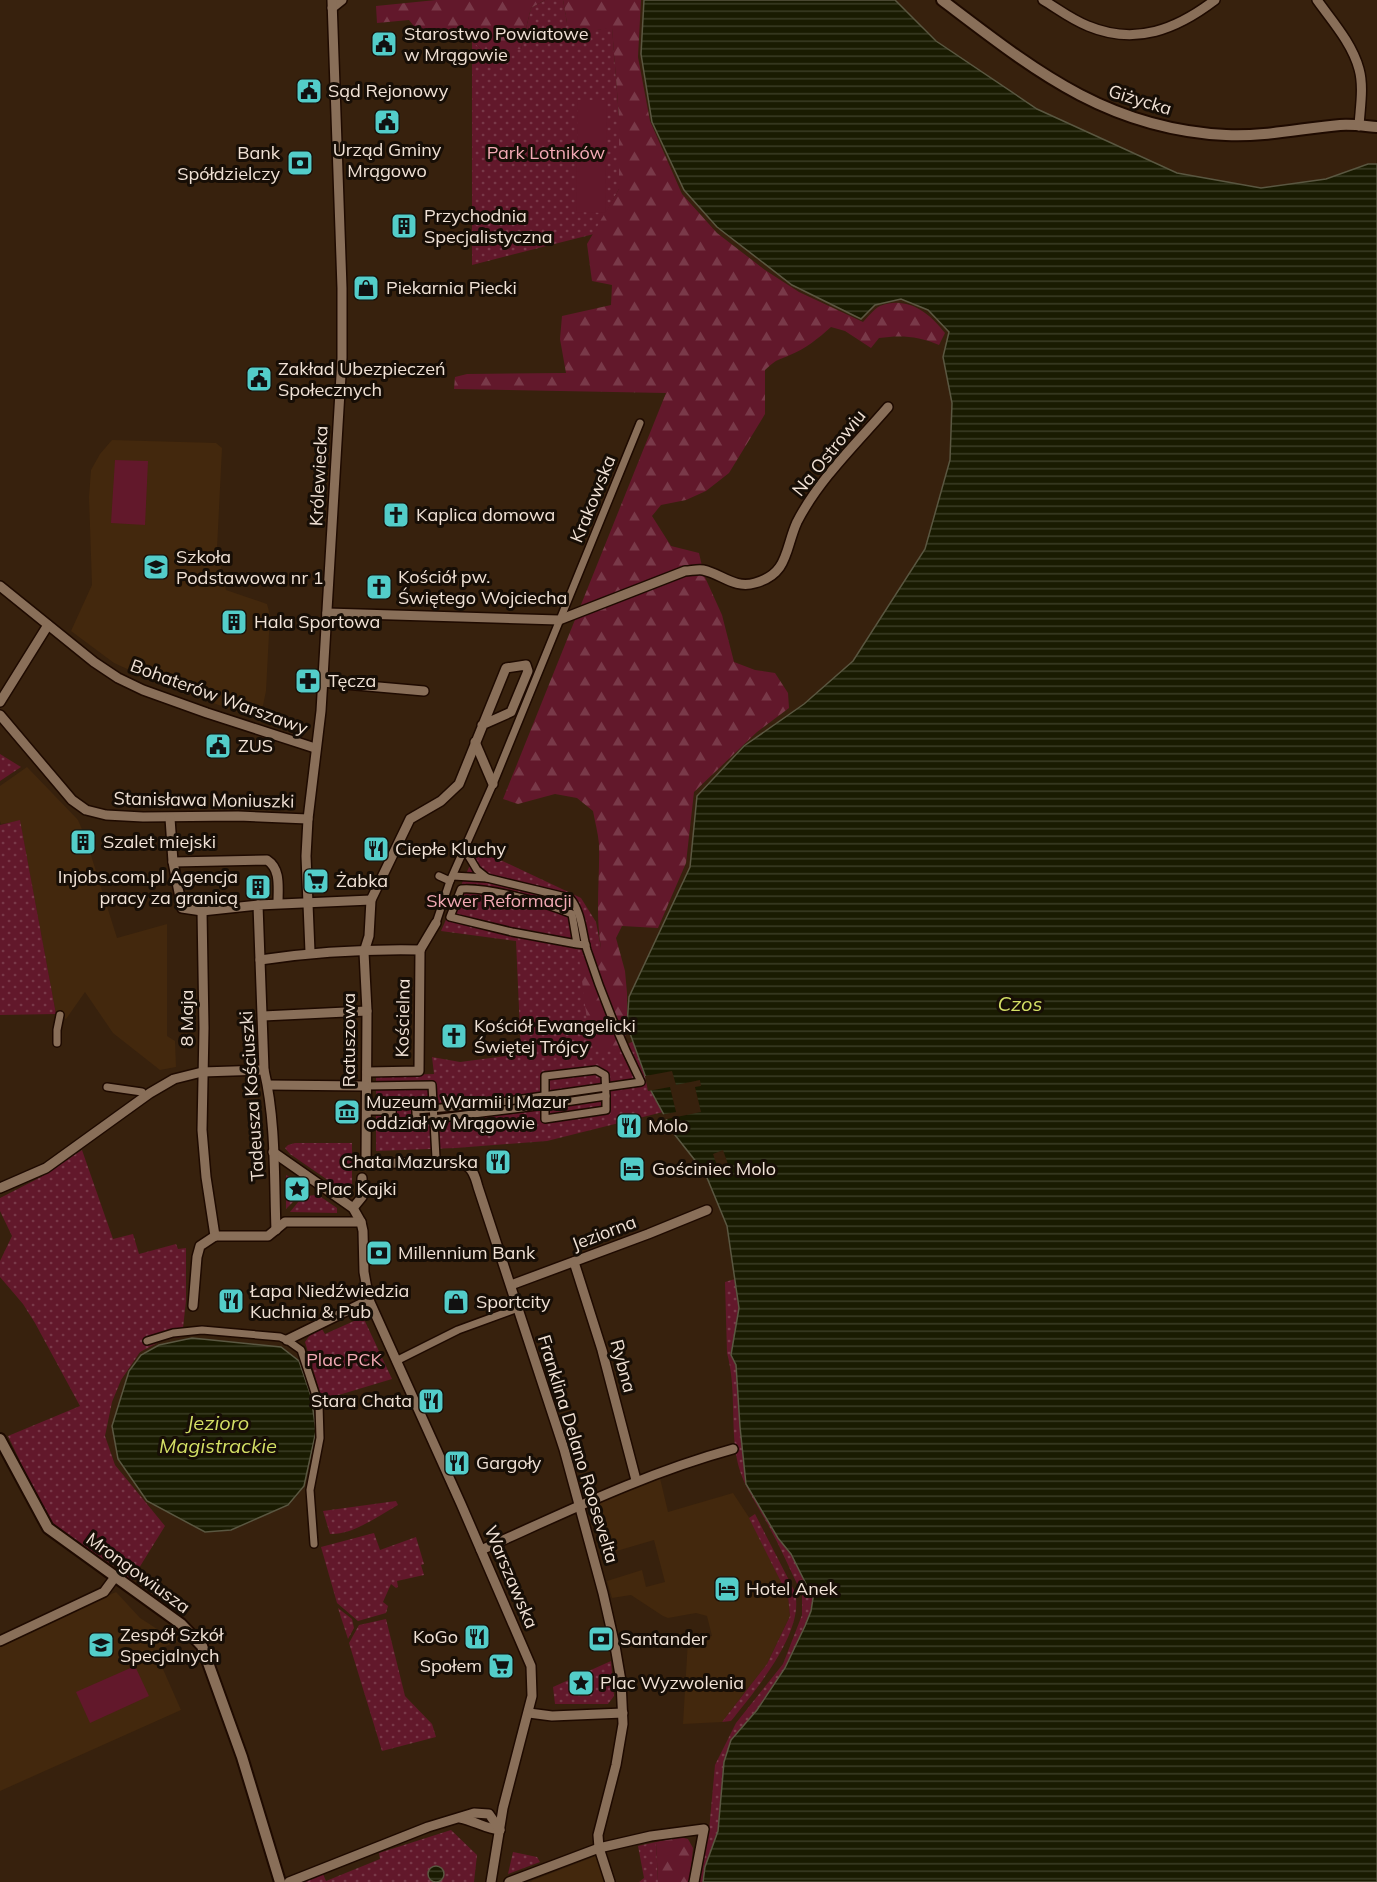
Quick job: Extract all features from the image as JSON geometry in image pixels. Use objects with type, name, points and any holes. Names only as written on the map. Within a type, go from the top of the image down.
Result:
[{"type":"street","points":[[332,4],[342,0]]},
{"type":"street","name":"Giżycka","points":[[942,0],[1061,86],[1127,116],[1179,128],[1226,135],[1253,135],[1343,125],[1377,127]]},
{"type":"street","points":[[1043,0],[1090,27],[1129,35],[1169,28],[1186,21],[1215,0]]},
{"type":"street","points":[[1317,0],[1350,45],[1360,69],[1362,87],[1359,126]]},
{"type":"street","name":"Królewiecka","points":[[310,952],[306,856],[315,748],[321,711],[342,358],[342,288],[332,4]]},
{"type":"street","name":"Na Ostrowiu","points":[[559,620],[685,571],[702,570],[736,585],[755,583],[770,576],[785,560],[797,523],[823,481],[888,407]]},
{"type":"street","name":"Krakowska","points":[[436,923],[452,878],[493,784],[640,423]]},
{"type":"street","name":"Bohaterów Warszawy","points":[[0,586],[94,662],[118,678],[207,714],[315,748]]},
{"type":"street","points":[[327,613],[559,620]]},
{"type":"street","points":[[0,702],[48,624]]},
{"type":"street","points":[[170,818],[173,862],[182,908],[202,911],[278,903],[371,900],[410,819],[441,801],[459,784],[482,725],[506,668],[526,665],[528,670],[511,712],[482,725]]},
{"type":"street","points":[[322,682],[424,691]]},
{"type":"street","name":"Stanisława Moniuszki","points":[[0,715],[72,800],[86,810],[106,815],[170,818],[238,816],[308,819]]},
{"type":"street","points":[[476,742],[493,784]]},
{"type":"street","points":[[465,850],[477,870],[487,878]]},
{"type":"street","points":[[173,862],[267,860],[274,865],[278,876],[278,903]]},
{"type":"street","points":[[416,1110],[433,1110],[641,1082],[610,1015],[586,945],[576,905],[570,898],[487,878],[439,876]]},
{"type":"street","points":[[450,917],[461,889],[474,888],[552,906],[572,914],[577,944]]},
{"type":"street","name":"Ratuszowa","points":[[366,1164],[367,1011],[364,951],[369,936],[371,900]]},
{"type":"street","name":"Tadeusza Kościuszki","points":[[258,905],[264,1070],[268,1085],[276,1230]]},
{"type":"street","name":"8 Maja","points":[[202,911],[204,1028],[202,1130],[215,1236]]},
{"type":"street","points":[[260,960],[310,952],[420,950],[436,923],[450,917],[512,932],[586,945]]},
{"type":"street","name":"Kościelna","points":[[367,1072],[419,1071],[420,950]]},
{"type":"street","points":[[263,1016],[367,1011]]},
{"type":"street","points":[[57,1043],[60,1015]]},
{"type":"street","points":[[0,1188],[46,1168],[150,1093],[174,1079],[202,1072],[264,1070]]},
{"type":"street","points":[[596,1070],[605,1075],[606,1110],[545,1119],[545,1096],[545,1076],[596,1070]]},
{"type":"street","points":[[268,1085],[432,1085],[436,1158]]},
{"type":"street","points":[[107,1087],[142,1092]]},
{"type":"street","points":[[416,1120],[606,1096]]},
{"type":"street","points":[[416,1104],[416,1125],[392,1125],[392,1111],[392,1105],[416,1104]]},
{"type":"street","points":[[366,1111],[392,1111]]},
{"type":"street","points":[[273,1152],[353,1208],[361,1222],[364,1237],[366,1288],[369,1300],[287,1340]]},
{"type":"street","name":"Franklina Delano Roosevelta","points":[[366,1164],[436,1163],[466,1166],[472,1172],[478,1187],[564,1449],[615,1646],[621,1681],[623,1724],[616,1765],[598,1835],[598,1848]]},
{"type":"street","points":[[353,1208],[362,1197],[362,1178]]},
{"type":"street","name":"Jeziorna","points":[[511,1285],[707,1210]]},
{"type":"street","points":[[193,1306],[196,1257],[200,1246],[215,1236],[268,1236],[285,1222],[361,1222]]},
{"type":"street","name":"Rybna","points":[[574,1262],[602,1350],[636,1480]]},
{"type":"street","name":"Warszawska","points":[[369,1300],[531,1666],[533,1680],[529,1713],[503,1808],[491,1882]]},
{"type":"street","points":[[396,1361],[458,1330],[518,1308]]},
{"type":"street","points":[[147,1341],[174,1333],[202,1330],[280,1337],[301,1350],[319,1405],[320,1438],[310,1490],[314,1544]]},
{"type":"street","name":"Mrongowiusza","points":[[0,1439],[48,1528],[181,1624],[202,1646],[242,1757],[280,1882]]},
{"type":"street","points":[[481,1550],[636,1480],[733,1449]]},
{"type":"street","points":[[0,1641],[104,1592],[115,1577]]},
{"type":"street","points":[[529,1713],[552,1716],[623,1713]]},
{"type":"street","points":[[289,1882],[400,1837],[474,1813],[489,1815],[500,1830]]},
{"type":"street","points":[[509,1882],[598,1848],[651,1836],[704,1829],[694,1882]]},
{"type":"street","points":[[598,1848],[610,1882]]},
{"type":"shaded area","name":"Szkoła Podstawowa nr 1","points":[[112,440],[216,443],[222,448],[217,549],[226,590],[267,604],[270,615],[266,691],[260,720],[158,683],[114,663],[71,631],[92,585],[89,497],[91,470],[100,454]]},
{"type":"shaded area","points":[[27,767],[78,820],[84,834],[73,838],[78,852],[89,849],[117,938],[167,924],[167,1036],[175,1041],[176,1067],[160,1070],[113,1033],[85,992],[66,1019],[56,1014],[20,821],[1,824],[0,821],[0,786]]},
{"type":"shaded area","points":[[660,1478],[668,1512],[733,1493],[756,1528],[788,1597],[790,1616],[767,1664],[722,1722],[683,1724],[688,1640],[712,1636],[707,1616],[696,1613],[668,1618],[631,1595],[612,1598],[607,1581],[642,1570],[646,1587],[665,1582],[654,1540],[603,1555],[591,1505]]},
{"type":"shaded area","points":[[116,1592],[140,1618],[168,1636],[183,1639],[155,1651],[181,1710],[0,1791],[0,1645]]},
{"type":"shaded area","points":[[596,1856],[606,1882],[531,1881]]},
{"type":"green space","points":[[436,0],[545,0],[531,8],[521,49],[481,49],[466,35],[417,30],[409,20],[377,23],[376,6]]},
{"type":"green space","name":"Park Lotników","points":[[545,0],[563,0],[567,23],[597,30],[612,27],[619,117],[619,189],[594,234],[472,265],[472,41],[481,49],[521,49],[531,8]]},
{"type":"green space","points":[[563,0],[641,0],[638,57],[650,121],[682,194],[717,233],[765,270],[799,292],[863,322],[880,306],[890,303],[908,304],[925,313],[945,333],[939,345],[917,338],[894,337],[879,338],[871,348],[845,331],[831,327],[796,353],[775,362],[765,370],[765,414],[729,473],[706,491],[686,500],[661,505],[652,516],[671,546],[699,553],[704,575],[722,615],[734,662],[755,670],[775,673],[788,693],[789,708],[757,732],[694,792],[686,863],[658,928],[622,926],[616,938],[625,971],[627,1033],[619,1048],[600,1051],[590,1044],[579,957],[601,948],[598,909],[599,844],[593,811],[577,798],[555,794],[518,804],[503,799],[666,393],[454,389],[455,377],[467,374],[566,373],[560,339],[562,316],[611,305],[612,285],[592,281],[587,244],[619,189],[619,117],[612,28],[597,30],[579,41],[567,23]]},
{"type":"green space","points":[[578,100],[607,100],[605,213],[576,212]]},
{"type":"green space","points":[[115,460],[148,461],[145,525],[111,523]]},
{"type":"green space","points":[[0,754],[21,767],[0,781]]},
{"type":"green space","points":[[20,820],[56,1014],[0,1015],[0,825]]},
{"type":"green space","name":"Skwer Reformacji","points":[[477,849],[581,898],[596,922],[601,948],[586,1009],[590,1044],[619,1048],[634,1041],[650,1089],[663,1112],[547,1141],[376,1151],[376,1076],[434,1074],[432,1057],[460,1062],[521,1054],[516,941],[441,931]]},
{"type":"green space","points":[[295,1143],[352,1143],[352,1186],[350,1190],[345,1192],[290,1154],[285,1148]]},
{"type":"green space","points":[[82,1150],[113,1239],[133,1234],[139,1254],[176,1244],[178,1249],[186,1248],[186,1301],[182,1337],[165,1339],[140,1352],[121,1380],[112,1402],[105,1436],[115,1465],[165,1526],[131,1581],[122,1571],[51,1526],[8,1436],[80,1406],[35,1323],[23,1304],[0,1277],[0,1261],[12,1236],[0,1211],[0,1198],[41,1177]]},
{"type":"green space","points":[[286,1175],[299,1181],[300,1195],[286,1209]]},
{"type":"green space","points":[[318,1195],[337,1208],[337,1213],[290,1212],[303,1196]]},
{"type":"green space","points":[[735,1279],[739,1308],[731,1355],[736,1365],[746,1484],[778,1538],[791,1554],[813,1598],[805,1626],[785,1668],[757,1710],[731,1740],[724,1762],[718,1831],[705,1867],[703,1882],[697,1882],[709,1831],[715,1765],[736,1723],[783,1664],[802,1615],[802,1594],[774,1535],[746,1486],[738,1463],[732,1378],[727,1353],[725,1282]]},
{"type":"green space","name":"Plac PCK","points":[[363,1317],[392,1379],[322,1400],[305,1342],[312,1332],[322,1329],[325,1334]]},
{"type":"green space","points":[[396,1501],[398,1505],[365,1524],[348,1531],[330,1534],[323,1511]]},
{"type":"green space","points":[[755,1514],[794,1590],[796,1606],[786,1641],[765,1677],[731,1721],[722,1722],[767,1664],[790,1616],[788,1596],[749,1518]]},
{"type":"green space","points":[[374,1533],[380,1550],[416,1537],[424,1564],[421,1565],[424,1575],[397,1581],[398,1587],[396,1588],[391,1584],[383,1602],[388,1606],[386,1613],[358,1621],[337,1603],[321,1547]]},
{"type":"green space","points":[[338,1608],[352,1619],[354,1628],[348,1639]]},
{"type":"green space","points":[[386,1619],[405,1696],[432,1724],[436,1737],[382,1751],[349,1643],[359,1625]]},
{"type":"green space","name":"Plac Wyzwolenia","points":[[611,1661],[614,1696],[608,1704],[555,1704],[553,1687]]},
{"type":"green space","points":[[135,1666],[149,1696],[90,1723],[76,1692]]},
{"type":"green space","points":[[451,1830],[477,1855],[474,1882],[302,1882],[323,1874],[326,1881],[380,1859],[379,1853]]},
{"type":"green space","points":[[680,1837],[688,1839],[693,1848],[690,1882],[658,1882],[656,1842]]},
{"type":"green space","points":[[656,1842],[658,1882],[639,1882],[644,1878],[638,1846]]},
{"type":"green space","points":[[513,1852],[537,1857],[540,1862],[508,1874]]},
{"type":"water","name":"Czos","points":[[644,0],[895,0],[936,41],[1037,109],[1177,173],[1261,188],[1326,179],[1368,164],[1377,164],[1377,1882],[703,1882],[705,1867],[718,1831],[724,1762],[731,1740],[757,1710],[785,1668],[811,1611],[813,1598],[791,1554],[778,1538],[746,1484],[736,1365],[731,1355],[739,1308],[727,1226],[705,1173],[675,1135],[650,1089],[627,1025],[629,997],[690,867],[697,796],[744,746],[804,704],[853,661],[925,549],[950,460],[952,403],[943,357],[949,332],[928,310],[901,299],[875,305],[861,319],[792,285],[717,227],[684,190],[652,122],[641,54]]},
{"type":"water","name":"Jezioro Magistrackie","points":[[192,1338],[281,1347],[299,1361],[311,1396],[316,1431],[304,1486],[288,1505],[231,1530],[205,1532],[147,1501],[118,1459],[112,1426],[129,1371],[141,1355],[159,1345]]},
{"type":"water","points":[[436,1866],[442,1868],[444,1874],[442,1880],[436,1882],[430,1880],[428,1874],[430,1868]]},
{"type":"pier","points":[[672,1071],[676,1085],[700,1080],[701,1086],[695,1087],[701,1112],[662,1120],[660,1115],[676,1112],[670,1087],[648,1091],[645,1076]]},
{"type":"pier","points":[[723,1150],[729,1167],[707,1175],[705,1171],[717,1166],[713,1154]]},
{"type":"place","name":"Starostwo Powiatowe w Mrągowie","points":[[384,44]]},
{"type":"place","name":"Sąd Rejonowy","points":[[309,91]]},
{"type":"place","name":"Urząd Gminy Mrągowo","points":[[387,122]]},
{"type":"place","name":"Bank Spółdzielczy","points":[[300,163]]},
{"type":"place","name":"Przychodnia Specjalistyczna","points":[[404,226]]},
{"type":"place","name":"Piekarnia Piecki","points":[[366,288]]},
{"type":"place","name":"Zakład Ubezpieczeń Społecznych","points":[[259,379]]},
{"type":"place","name":"Kaplica domowa","points":[[396,515]]},
{"type":"place","name":"Szkoła Podstawowa nr 1","points":[[156,567]]},
{"type":"place","name":"Kościół pw. Świętego Wojciecha","points":[[379,587]]},
{"type":"place","name":"Hala Sportowa","points":[[234,622]]},
{"type":"place","name":"Tęcza","points":[[308,681]]},
{"type":"place","name":"ZUS","points":[[218,746]]},
{"type":"place","name":"Szalet miejski","points":[[83,842]]},
{"type":"place","name":"Ciepłe Kluchy","points":[[376,849]]},
{"type":"place","name":"Żabka","points":[[316,881]]},
{"type":"place","name":"Injobs.com.pl Agencja pracy za granicą","points":[[258,887]]},
{"type":"place","name":"Kościół Ewangelicki Świętej Trójcy","points":[[454,1036]]},
{"type":"place","name":"Muzeum Warmii i Mazur oddział w Mrągowie","points":[[347,1112]]},
{"type":"place","name":"Molo","points":[[629,1126]]},
{"type":"place","name":"Chata Mazurska","points":[[498,1162]]},
{"type":"place","name":"Gościniec Molo","points":[[632,1169]]},
{"type":"place","name":"Plac Kajki","points":[[297,1189]]},
{"type":"place","name":"Millennium Bank","points":[[379,1253]]},
{"type":"place","name":"Łapa Niedźwiedzia Kuchnia & Pub","points":[[231,1301]]},
{"type":"place","name":"Sportcity","points":[[456,1302]]},
{"type":"place","name":"Stara Chata","points":[[431,1401]]},
{"type":"place","name":"Gargoły","points":[[457,1463]]},
{"type":"place","name":"Hotel Anek","points":[[727,1589]]},
{"type":"place","name":"KoGo","points":[[477,1637]]},
{"type":"place","name":"Santander","points":[[601,1639]]},
{"type":"place","name":"Zespół Szkół Specjalnych","points":[[101,1645]]},
{"type":"place","name":"Społem","points":[[501,1666]]},
{"type":"place","name":"Plac Wyzwolenia","points":[[581,1683]]}]
